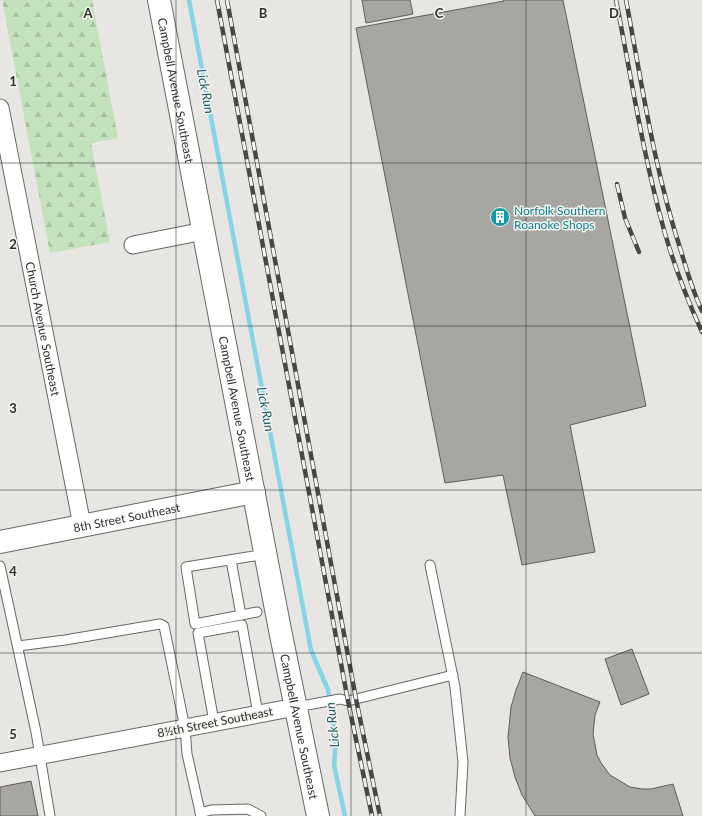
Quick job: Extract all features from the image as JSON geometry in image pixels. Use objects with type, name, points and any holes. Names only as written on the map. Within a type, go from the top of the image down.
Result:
[{"type":"street","name":"Campbell Avenue Southeast","points":[[159,0],[266,554],[307,705],[318,816]]},
{"type":"street","name":"Church Avenue Southeast","points":[[0,108],[82,525]]},
{"type":"street","points":[[133,245],[204,231]]},
{"type":"street","name":"8th Street Southeast","points":[[0,542],[254,492]]},
{"type":"street","name":"8½th Street Southeast","points":[[0,763],[307,705]]},
{"type":"lane","points":[[257,612],[196,624],[186,567],[266,554]]},
{"type":"lane","points":[[231,560],[241,615]]},
{"type":"lane","points":[[430,565],[455,687],[463,762],[460,816]]},
{"type":"lane","points":[[0,566],[18,646],[40,756],[50,816]]},
{"type":"lane","points":[[18,646],[65,640],[160,624],[164,626],[185,728],[187,754],[201,815],[211,810],[248,809],[261,816]]},
{"type":"lane","points":[[214,722],[198,633],[242,625],[258,714]]},
{"type":"lane","name":"8½th Street Southeast","points":[[307,705],[340,699],[348,701],[453,675]]},
{"type":"green space","points":[[2,0],[92,0],[118,138],[91,143],[110,242],[50,253]]},
{"type":"building","points":[[362,0],[410,0],[413,14],[366,23]]},
{"type":"building","name":"Norfolk Southern Roanoke Shops","points":[[503,0],[563,0],[646,406],[570,425],[595,552],[522,565],[503,475],[445,483],[356,28],[504,1]]},
{"type":"building","points":[[632,649],[649,694],[621,705],[605,659]]},
{"type":"building","points":[[523,672],[600,702],[595,715],[593,734],[597,755],[601,763],[610,775],[630,787],[651,789],[673,784],[683,816],[535,816],[522,795],[515,777],[510,758],[508,737],[511,707]]},
{"type":"building","points":[[31,781],[38,816],[0,816],[0,787]]},
{"type":"waterway","name":"Lick Run","points":[[189,0],[311,650],[328,690],[336,741],[334,765],[345,816]]},
{"type":"railway","points":[[217,0],[348,701],[372,816]]},
{"type":"railway","points":[[227,0],[356,699],[380,816]]},
{"type":"railway","points":[[616,0],[644,144],[664,230],[676,269],[702,332]]},
{"type":"railway","points":[[626,0],[649,126],[663,189],[688,274],[702,311]]},
{"type":"railway","points":[[617,184],[625,218],[639,252]]},
{"type":"place","name":"Norfolk Southern Roanoke Shops","points":[[500,217]]}]
